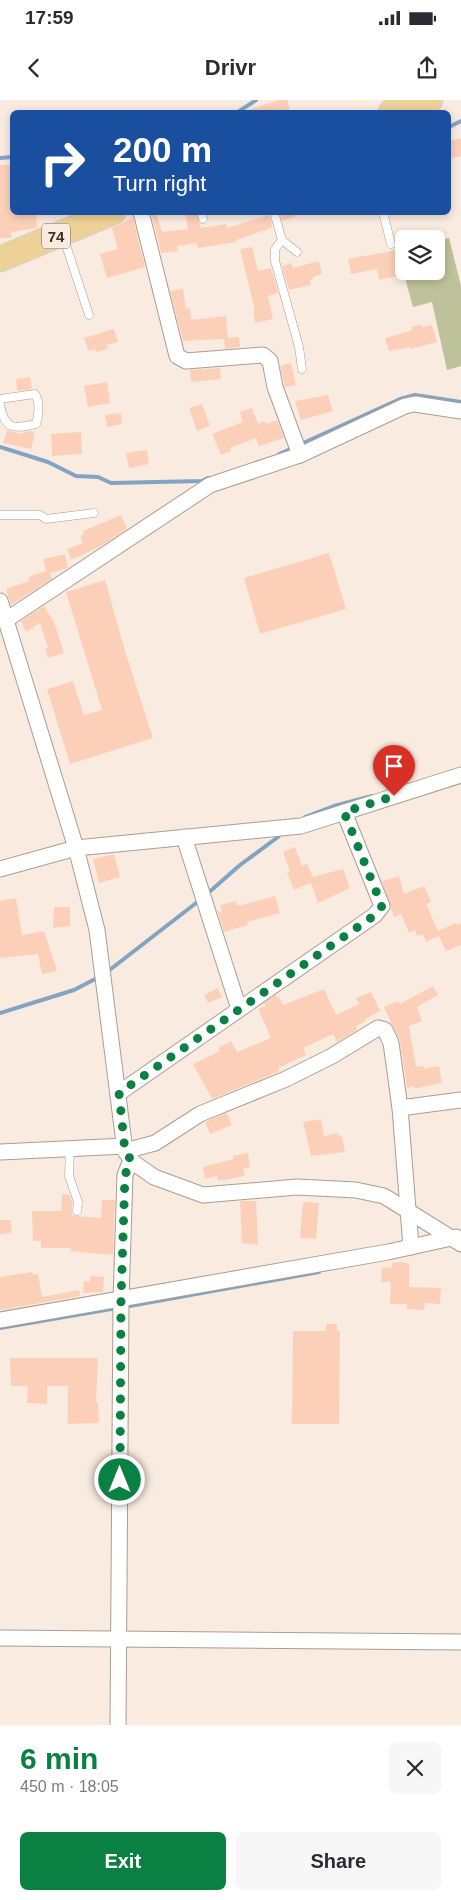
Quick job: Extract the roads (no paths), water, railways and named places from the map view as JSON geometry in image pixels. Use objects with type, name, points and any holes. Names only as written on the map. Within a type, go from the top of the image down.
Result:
[{"type":"main road","points":[[398,110],[430,100]]},
{"type":"main road","name":"74","points":[[0,259],[105,215]]},
{"type":"street","points":[[142,215],[177,356],[186,361],[263,355],[270,361],[275,387],[300,455]]},
{"type":"street","points":[[6,620],[210,485],[300,455],[405,406],[415,404],[461,411]]},
{"type":"street","points":[[0,600],[76,848],[96,930],[127,1152],[121,1300],[118,1725]]},
{"type":"street","points":[[0,869],[76,848],[301,826],[461,775]]},
{"type":"street","points":[[119,1093],[375,915],[382,906],[344,812]]},
{"type":"street","points":[[184,836],[239,1009]]},
{"type":"street","points":[[0,1152],[70,1148],[127,1152],[155,1143],[200,1114],[301,1071],[332,1056],[378,1028],[385,1030],[391,1043],[400,1108],[411,1247]]},
{"type":"street","points":[[400,1108],[461,1100]]},
{"type":"street","points":[[127,1152],[154,1177],[203,1195],[298,1187],[356,1190],[384,1196],[458,1239]]},
{"type":"street","points":[[0,1320],[458,1239]]},
{"type":"street","points":[[0,1638],[461,1642]]},
{"type":"lane","points":[[275,215],[282,240],[296,252]]},
{"type":"lane","points":[[384,215],[391,244]]},
{"type":"lane","points":[[62,233],[88,316]]},
{"type":"lane","points":[[282,240],[275,249],[275,261],[299,347],[302,369]]},
{"type":"lane","points":[[0,399],[35,394],[37,397],[38,418],[36,424],[20,428],[9,426],[3,420],[0,405]]},
{"type":"lane","points":[[0,515],[40,516],[46,519],[94,513]]},
{"type":"lane","points":[[70,1148],[69,1176],[78,1202],[77,1212]]},
{"type":"waterway","points":[[241,110],[256,100]]},
{"type":"waterway","points":[[451,126],[461,121]]},
{"type":"waterway","points":[[0,158],[10,157]]},
{"type":"waterway","points":[[299,445],[400,399],[415,395],[461,402]]},
{"type":"waterway","points":[[0,447],[48,462],[76,476],[98,477],[111,483],[202,481],[208,478]]},
{"type":"waterway","points":[[279,454],[293,448]]},
{"type":"waterway","points":[[305,817],[334,806],[372,796]]},
{"type":"waterway","points":[[207,894],[240,865],[278,837],[282,831]]},
{"type":"waterway","points":[[107,972],[200,900]]},
{"type":"waterway","points":[[0,1013],[74,990],[99,977]]},
{"type":"waterway","points":[[124,1307],[319,1272]]},
{"type":"waterway","points":[[0,1328],[117,1308]]}]
